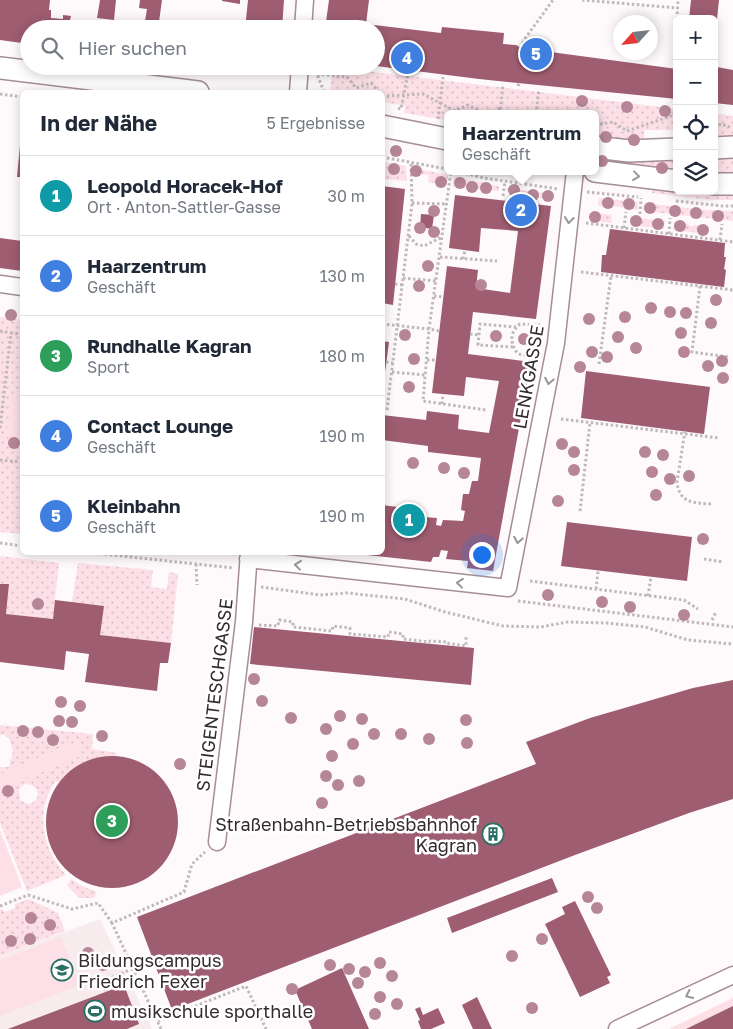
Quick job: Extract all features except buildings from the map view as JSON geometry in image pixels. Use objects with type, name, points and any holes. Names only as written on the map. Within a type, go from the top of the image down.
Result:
[{"type":"main road","points":[[0,68],[20,70]]},
{"type":"main road","points":[[58,75],[182,90]]},
{"type":"main road","points":[[385,127],[444,138]]},
{"type":"main road","points":[[599,147],[629,151],[673,149]]},
{"type":"main road","points":[[718,148],[733,147]]},
{"type":"main road","points":[[599,171],[673,181]]},
{"type":"main road","points":[[718,184],[733,184]]},
{"type":"street","points":[[304,20],[305,0]]},
{"type":"street","points":[[298,90],[299,75]]},
{"type":"street","name":"LENKGASSE","points":[[245,560],[508,588],[556,343],[575,175]]},
{"type":"street","points":[[0,284],[20,287]]},
{"type":"street","name":"STEIGENTESCHGASSE","points":[[217,842],[244,622],[245,560]]},
{"type":"street","points":[[617,1029],[733,975]]},
{"type":"path","points":[[521,48],[553,0]]},
{"type":"path","points":[[582,0],[678,8]]},
{"type":"path","points":[[677,15],[678,0]]},
{"type":"path","points":[[392,107],[401,109],[408,73]]},
{"type":"path","points":[[317,75],[323,90]]},
{"type":"path","points":[[332,75],[346,76],[356,88],[371,83],[377,90]]},
{"type":"path","points":[[438,119],[443,77]]},
{"type":"path","points":[[500,109],[503,84]]},
{"type":"path","points":[[536,110],[539,89]]},
{"type":"path","points":[[0,94],[20,97]]},
{"type":"path","points":[[385,96],[422,94],[453,110]]},
{"type":"path","points":[[457,110],[468,105],[479,110]]},
{"type":"path","points":[[599,124],[613,122],[627,131],[671,116],[673,117]]},
{"type":"path","points":[[718,125],[721,124],[733,128]]},
{"type":"path","points":[[385,158],[444,168]]},
{"type":"path","points":[[387,410],[412,203],[410,162]]},
{"type":"path","points":[[451,175],[429,329],[422,401],[486,410]]},
{"type":"path","points":[[476,175],[565,190]]},
{"type":"path","points":[[503,196],[505,181]]},
{"type":"path","points":[[640,214],[641,198]]},
{"type":"path","points":[[412,203],[447,204]]},
{"type":"path","points":[[624,228],[626,212]]},
{"type":"path","points":[[669,234],[670,218]]},
{"type":"path","points":[[586,223],[733,242]]},
{"type":"path","points":[[720,240],[722,224]]},
{"type":"path","points":[[409,235],[416,244],[424,246],[442,237]]},
{"type":"path","points":[[463,259],[465,250]]},
{"type":"path","points":[[440,257],[497,261]]},
{"type":"path","points":[[581,272],[733,290]]},
{"type":"path","points":[[599,364],[611,276]]},
{"type":"path","points":[[404,278],[436,281]]},
{"type":"path","points":[[395,284],[403,285]]},
{"type":"path","points":[[701,286],[692,352],[729,357]]},
{"type":"path","points":[[434,296],[443,297]]},
{"type":"path","points":[[385,324],[439,331]]},
{"type":"path","points":[[513,348],[478,345],[480,324],[516,328]]},
{"type":"path","points":[[536,357],[518,354],[513,348],[511,339],[520,324],[540,325]]},
{"type":"path","points":[[0,331],[20,334]]},
{"type":"path","points":[[0,428],[11,333]]},
{"type":"path","points":[[470,334],[479,335]]},
{"type":"path","points":[[426,360],[436,360]]},
{"type":"path","points":[[386,362],[393,363]]},
{"type":"path","points":[[392,372],[425,375]]},
{"type":"path","points":[[442,404],[443,394]]},
{"type":"path","points":[[560,419],[684,432],[719,438]]},
{"type":"path","points":[[580,511],[590,422]]},
{"type":"path","points":[[684,432],[677,482],[678,490],[682,496],[692,502],[711,504]]},
{"type":"path","points":[[0,460],[20,462]]},
{"type":"path","points":[[0,543],[20,546]]},
{"type":"path","points":[[112,555],[196,564],[245,560]]},
{"type":"path","points":[[704,559],[723,562]]},
{"type":"path","points":[[196,564],[198,585]]},
{"type":"path","points":[[596,589],[598,571]]},
{"type":"path","points":[[648,596],[650,577]]},
{"type":"path","points":[[530,581],[684,600],[698,609]]},
{"type":"path","points":[[258,587],[320,595],[347,593],[405,599],[445,612],[503,626],[541,627],[567,622],[608,623],[645,626],[688,640],[733,644]]},
{"type":"path","points":[[712,620],[716,612]]},
{"type":"path","points":[[258,625],[278,626],[279,620],[293,622],[293,627],[332,631],[333,626],[350,628],[350,634],[388,637],[389,632],[403,634],[403,639],[430,642],[430,640],[466,646],[466,635]]},
{"type":"path","points":[[112,923],[184,892],[192,864],[217,842]]},
{"type":"path","points":[[0,906],[28,895],[72,909],[98,903],[112,923],[161,1029]]},
{"type":"path","points":[[106,991],[103,981],[132,969]]},
{"type":"path","points":[[158,1022],[246,986],[266,1029]]},
{"type":"shaded area","points":[[385,73],[673,109],[673,130],[644,130],[644,141],[599,139],[599,110],[444,110],[444,120],[404,113],[405,106],[385,102],[385,90],[330,90],[332,75],[385,75]]},
{"type":"shaded area","points":[[718,114],[733,116],[733,138],[718,139]]},
{"type":"shaded area","points":[[733,156],[733,174],[718,176],[718,157]]},
{"type":"shaded area","points":[[599,157],[673,159],[673,173],[599,163]]},
{"type":"shaded area","points":[[385,162],[406,166],[407,181],[385,179]]},
{"type":"shaded area","points":[[413,168],[448,175],[447,185],[428,182],[429,175],[413,173]]},
{"type":"shaded area","points":[[454,177],[499,186],[499,191],[453,187]]},
{"type":"shaded area","points":[[652,186],[673,190],[673,195],[733,194],[733,200],[712,200],[652,193]]},
{"type":"shaded area","points":[[507,188],[552,194],[551,200],[507,192]]},
{"type":"shaded area","points":[[599,198],[638,202],[637,210],[614,206],[612,208],[598,206]]},
{"type":"shaded area","points":[[644,203],[705,210],[733,211],[733,221],[643,211]]},
{"type":"shaded area","points":[[592,212],[612,215],[611,223],[591,220]]},
{"type":"shaded area","points":[[631,217],[665,221],[664,229],[630,225]]},
{"type":"shaded area","points":[[674,222],[689,224],[689,226],[708,226],[707,234],[673,230]]},
{"type":"shaded area","points":[[0,317],[20,320],[20,534],[0,532]]},
{"type":"shaded area","points":[[12,396],[20,398],[20,439],[6,437]]},
{"type":"shaded area","points":[[0,556],[59,563],[53,619],[6,614],[9,585],[0,584]]},
{"type":"shaded area","points":[[78,563],[153,570],[151,587],[167,589],[169,572],[178,574],[171,643],[100,635],[72,602]]},
{"type":"shaded area","points":[[0,725],[93,734],[92,749],[117,753],[116,756],[100,757],[85,762],[71,770],[59,783],[56,781],[45,805],[43,817],[44,830],[51,854],[66,875],[27,891],[0,823],[0,789],[82,755],[77,742],[0,774],[0,767],[9,767],[13,751],[9,738],[3,734],[0,735]],"holes":[[[26,784],[35,787],[38,793],[36,800],[28,804],[20,800],[19,790]]]},
{"type":"shaded area","points":[[77,742],[83,755],[0,789],[0,774]]},
{"type":"shaded area","points":[[0,830],[22,887],[0,896]]},
{"type":"shaded area","points":[[71,879],[97,892],[94,898],[79,898],[67,885]]},
{"type":"shaded area","points":[[29,899],[58,913],[65,931],[0,956],[0,910],[2,909],[5,912],[15,908],[15,904]]},
{"type":"shaded area","name":"Bildungscampus Friedrich Fexer","points":[[100,919],[152,1029],[0,1029],[0,956]]},
{"type":"shaded area","points":[[61,937],[80,985],[0,1016],[0,960]]},
{"type":"shaded area","points":[[733,998],[733,1029],[669,1029]]},
{"type":"place","name":"Kleinbahn","points":[[536,54]]},
{"type":"place","name":"Contact Lounge","points":[[407,58]]},
{"type":"place","name":"Haarzentrum","points":[[521,210]]},
{"type":"place","name":"Leopold Horacek-Hof","points":[[409,520]]},
{"type":"place","name":"Rundhalle Kagran","points":[[112,821]]},
{"type":"place","name":"Straßenbahn-Betriebsbahnhof Kagran","points":[[493,834]]},
{"type":"place","name":"Bildungscampus Friedrich Fexer","points":[[62,970]]},
{"type":"place","name":"musikschule sporthalle","points":[[95,1011]]}]
